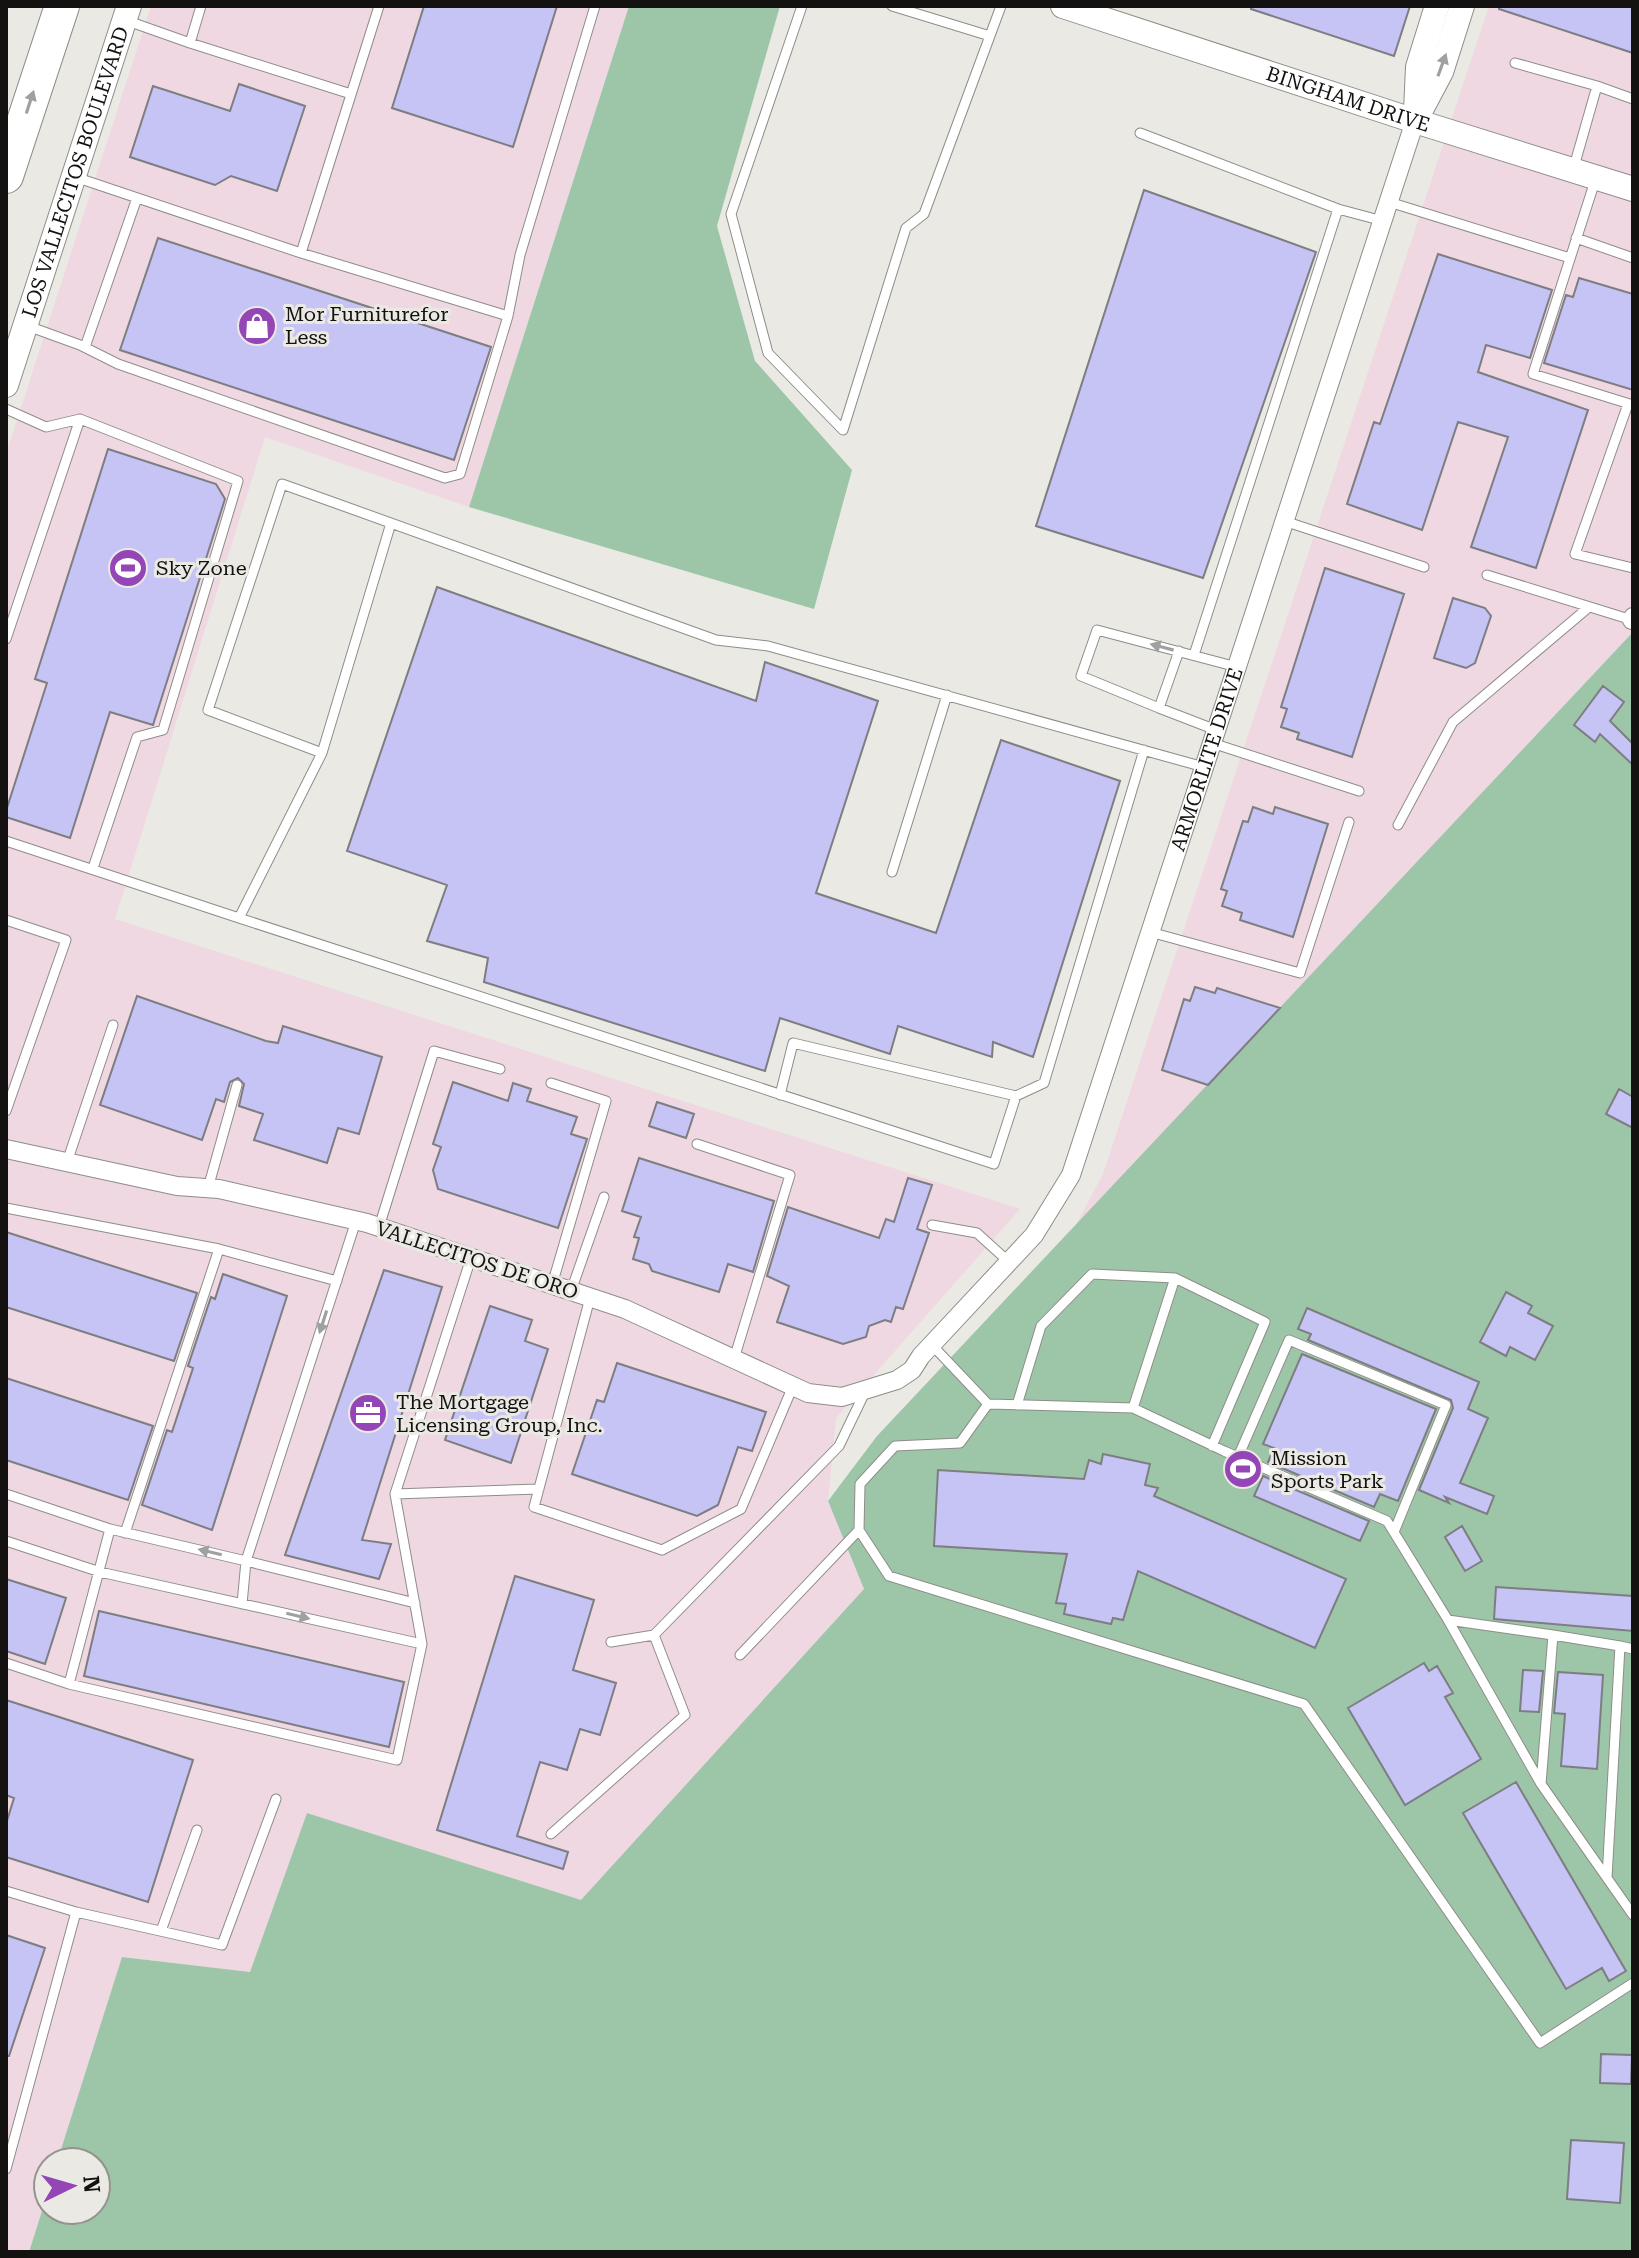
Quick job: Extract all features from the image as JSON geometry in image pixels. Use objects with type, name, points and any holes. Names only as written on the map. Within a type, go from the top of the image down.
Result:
[{"type":"highway","points":[[6,176],[62,6]]},
{"type":"street","name":"BINGHAM DRIVE","points":[[1063,6],[1633,189]]},
{"type":"street","name":"ARMORLITE DRIVE","points":[[1415,121],[1418,67],[1437,6]]},
{"type":"street","name":"ARMORLITE DRIVE","points":[[927,1350],[1034,1235],[1071,1175],[1415,121],[1441,72],[1462,6]]},
{"type":"street","name":"LOS VALLECITOS BOULEVARD","points":[[6,385],[127,13]]},
{"type":"street","name":"VALLECITOS DE ORO","points":[[6,1149],[177,1186],[208,1188],[379,1227],[625,1309],[808,1393],[842,1397],[897,1380],[912,1370],[927,1350]]},
{"type":"lane","points":[[190,43],[201,6]]},
{"type":"lane","points":[[301,253],[379,6]]},
{"type":"lane","points":[[25,325],[85,347],[118,364],[445,478],[460,474],[508,316],[520,255],[595,6]]},
{"type":"lane","points":[[802,6],[731,214],[768,353],[843,430],[906,228],[924,214],[1001,6]]},
{"type":"lane","points":[[892,6],[990,36]]},
{"type":"lane","points":[[127,13],[190,43],[351,94]]},
{"type":"lane","points":[[1515,63],[1633,99]]},
{"type":"lane","points":[[1597,86],[1576,238],[1533,374],[1631,404],[1575,554],[1633,568]]},
{"type":"lane","points":[[1140,133],[1338,209],[1383,221]]},
{"type":"lane","points":[[74,177],[301,253],[508,316]]},
{"type":"lane","points":[[85,347],[137,198]]},
{"type":"lane","points":[[1389,202],[1570,258]]},
{"type":"lane","points":[[1194,655],[1338,209]]},
{"type":"lane","points":[[1576,238],[1633,258]]},
{"type":"lane","points":[[6,409],[46,427],[80,419],[238,481],[163,730],[137,737],[93,868]]},
{"type":"lane","points":[[6,639],[80,419]]},
{"type":"lane","points":[[322,753],[208,710],[282,484],[716,640],[768,646],[1204,767]]},
{"type":"lane","points":[[1284,521],[1424,567]]},
{"type":"lane","points":[[239,918],[322,753],[391,523]]},
{"type":"lane","points":[[1487,575],[1632,619]]},
{"type":"lane","points":[[1398,825],[1453,722],[1589,607]]},
{"type":"lane","points":[[1237,667],[1097,630],[1081,676],[1159,708],[1214,736],[1359,791]]},
{"type":"lane","points":[[1159,708],[1179,651]]},
{"type":"lane","points":[[892,872],[947,695]]},
{"type":"lane","points":[[780,1095],[793,1043],[1016,1096],[1044,1083],[1144,750]]},
{"type":"lane","points":[[1150,932],[1300,973],[1349,822]]},
{"type":"lane","points":[[6,841],[994,1164],[1016,1096]]},
{"type":"lane","points":[[6,920],[66,940],[6,1111]]},
{"type":"lane","points":[[67,1162],[113,1025]]},
{"type":"lane","points":[[379,1227],[434,1051],[500,1069]]},
{"type":"lane","points":[[551,1083],[606,1101],[552,1285]]},
{"type":"lane","points":[[208,1188],[237,1085]]},
{"type":"lane","points":[[697,1144],[790,1175],[734,1359]]},
{"type":"lane","points":[[571,1291],[604,1197]]},
{"type":"lane","points":[[6,1208],[219,1249],[337,1281]]},
{"type":"lane","points":[[242,1604],[246,1561],[356,1221]]},
{"type":"lane","points":[[932,1225],[977,1233],[1009,1262]]},
{"type":"lane","points":[[125,1533],[219,1249]]},
{"type":"lane","points":[[6,1663],[69,1684],[397,1760],[422,1644],[395,1494],[471,1258]]},
{"type":"lane","points":[[1017,1405],[1041,1326],[1092,1274],[1175,1278],[1265,1322],[1212,1446]]},
{"type":"lane","points":[[1133,1408],[1175,1278]]},
{"type":"lane","points":[[590,1298],[534,1507],[662,1550],[741,1509],[793,1386]]},
{"type":"lane","points":[[1238,1457],[1289,1340],[1446,1405],[1394,1532]]},
{"type":"lane","points":[[927,1350],[988,1404],[1133,1408],[1212,1446],[1387,1521],[1448,1620],[1541,1784],[1633,1915]]},
{"type":"lane","points":[[611,1642],[654,1635],[839,1446],[866,1389]]},
{"type":"lane","points":[[988,1404],[960,1443],[895,1446],[860,1484],[859,1530],[889,1576],[1304,1704],[1540,2043],[1633,1983]]},
{"type":"lane","points":[[395,1494],[539,1489]]},
{"type":"lane","points":[[6,1494],[125,1533],[415,1603]]},
{"type":"lane","points":[[69,1684],[110,1529]]},
{"type":"lane","points":[[740,1655],[859,1530]]},
{"type":"lane","points":[[6,1541],[100,1572],[422,1644]]},
{"type":"lane","points":[[1448,1620],[1633,1649]]},
{"type":"lane","points":[[551,1834],[685,1715],[654,1635]]},
{"type":"lane","points":[[1541,1784],[1553,1635]]},
{"type":"lane","points":[[1607,1878],[1620,1646]]},
{"type":"lane","points":[[6,1891],[76,1912],[222,1945],[276,1799]]},
{"type":"lane","points":[[161,1931],[197,1830]]},
{"type":"lane","points":[[6,2169],[76,1912]]},
{"type":"shaded area","points":[[151,6],[629,6],[469,507],[265,437],[115,919],[1020,1209],[836,1418],[828,1501],[864,1589],[581,1901],[307,1813],[250,1972],[122,1957],[62,2146],[32,2146],[32,2226],[37,2226],[29,2252],[6,2252],[6,454]]},
{"type":"shaded area","points":[[1489,6],[1633,6],[1633,632],[1076,1225],[1103,1174]]},
{"type":"green space","points":[[629,6],[780,6],[717,226],[755,361],[852,470],[814,609],[469,507]]},
{"type":"green space","points":[[1633,632],[1633,2252],[29,2252],[37,2226],[112,2226],[112,2146],[62,2146],[122,1957],[250,1972],[307,1813],[581,1900],[864,1589],[828,1501],[877,1436]]},
{"type":"building","points":[[424,6],[557,6],[513,147],[392,108]]},
{"type":"building","points":[[1252,6],[1410,6],[1394,56],[1251,9]]},
{"type":"building","points":[[1499,6],[1633,6],[1633,53],[1499,9]]},
{"type":"building","points":[[239,84],[305,106],[277,191],[231,176],[215,185],[130,157],[153,86],[230,111]]},
{"type":"building","points":[[1144,190],[1316,252],[1203,578],[1036,526]]},
{"type":"building","points":[[158,238],[491,347],[454,460],[120,350]]},
{"type":"building","points":[[1438,254],[1552,290],[1530,358],[1486,345],[1478,372],[1588,410],[1536,568],[1471,547],[1508,437],[1458,422],[1422,530],[1347,504],[1374,422],[1380,424]]},
{"type":"building","points":[[1579,278],[1633,294],[1633,390],[1544,363],[1566,295],[1573,297]]},
{"type":"building","points":[[108,449],[216,484],[225,499],[153,725],[110,712],[70,838],[6,817],[6,811],[47,683],[35,679]]},
{"type":"building","points":[[1325,568],[1404,594],[1352,757],[1297,739],[1299,733],[1281,727],[1287,709],[1281,707]]},
{"type":"building","points":[[437,587],[756,701],[765,662],[878,701],[816,893],[936,933],[1001,740],[1120,781],[1033,1057],[993,1042],[992,1057],[898,1026],[890,1054],[780,1018],[765,1071],[484,982],[488,958],[427,941],[447,885],[347,851]]},
{"type":"building","points":[[1453,598],[1485,608],[1491,616],[1475,663],[1466,668],[1434,658]]},
{"type":"building","points":[[1603,686],[1624,702],[1610,721],[1633,744],[1633,765],[1600,734],[1595,742],[1574,725]]},
{"type":"building","points":[[1253,807],[1273,814],[1275,807],[1328,824],[1293,937],[1240,920],[1242,913],[1222,906],[1227,891],[1221,889],[1243,821],[1248,822]]},
{"type":"building","points":[[1195,987],[1215,993],[1217,988],[1280,1008],[1208,1085],[1162,1070],[1184,999],[1190,1001]]},
{"type":"building","points":[[137,996],[266,1041],[278,1043],[283,1026],[382,1057],[359,1134],[338,1128],[327,1163],[254,1140],[263,1114],[239,1106],[244,1084],[238,1078],[230,1082],[224,1102],[216,1099],[202,1140],[100,1105]]},
{"type":"building","points":[[453,1082],[508,1101],[513,1083],[531,1089],[527,1101],[577,1117],[571,1134],[587,1139],[558,1228],[438,1189],[433,1170],[441,1147],[433,1144]]},
{"type":"building","points":[[1619,1089],[1633,1097],[1633,1128],[1606,1114]]},
{"type":"building","points":[[657,1102],[694,1114],[686,1138],[649,1126]]},
{"type":"building","points":[[639,1158],[774,1201],[753,1272],[728,1264],[719,1292],[652,1271],[649,1264],[633,1259],[639,1238],[634,1237],[641,1217],[622,1211]]},
{"type":"building","points":[[908,1178],[932,1185],[917,1229],[929,1233],[903,1309],[896,1307],[891,1322],[885,1320],[869,1326],[866,1337],[843,1344],[777,1322],[789,1286],[767,1276],[788,1207],[879,1238],[886,1219],[894,1222]]},
{"type":"building","points":[[6,1232],[197,1293],[174,1361],[6,1307]]},
{"type":"building","name":"The Mortgage Licensing Group, Inc.","points":[[384,1270],[442,1287],[362,1540],[391,1544],[379,1579],[285,1555]]},
{"type":"building","points":[[223,1274],[287,1296],[212,1530],[142,1505],[167,1430],[172,1432],[193,1368],[188,1366],[211,1297],[215,1299]]},
{"type":"building","points":[[1506,1292],[1532,1306],[1528,1313],[1553,1326],[1535,1360],[1510,1347],[1506,1356],[1480,1342]]},
{"type":"building","points":[[490,1306],[532,1320],[525,1341],[548,1349],[511,1463],[445,1440]]},
{"type":"building","points":[[1307,1308],[1479,1382],[1468,1409],[1488,1418],[1460,1483],[1494,1496],[1487,1514],[1419,1490],[1453,1408],[1451,1400],[1308,1340],[1311,1334],[1298,1329]]},
{"type":"building","points":[[1302,1354],[1436,1409],[1398,1501],[1380,1494],[1374,1507],[1268,1462],[1274,1448],[1263,1444]]},
{"type":"building","points":[[617,1363],[766,1412],[752,1451],[738,1447],[718,1505],[697,1516],[572,1474],[597,1400],[604,1402]]},
{"type":"building","points":[[6,1378],[153,1426],[128,1500],[6,1460]]},
{"type":"building","points":[[1103,1454],[1150,1464],[1145,1485],[1158,1488],[1154,1496],[1346,1579],[1315,1648],[1138,1571],[1123,1620],[1113,1618],[1111,1624],[1064,1614],[1066,1604],[1056,1603],[1067,1554],[934,1546],[938,1470],[1084,1479],[1089,1460],[1101,1464]]},
{"type":"building","points":[[1263,1476],[1369,1521],[1360,1541],[1254,1496]]},
{"type":"building","points":[[1462,1526],[1482,1561],[1465,1571],[1445,1537]]},
{"type":"building","points":[[515,1576],[594,1600],[573,1670],[616,1683],[600,1735],[580,1729],[567,1770],[540,1762],[517,1836],[568,1852],[563,1869],[437,1830]]},
{"type":"building","points":[[6,1579],[66,1598],[45,1664],[6,1651]]},
{"type":"building","points":[[1496,1587],[1633,1596],[1633,1631],[1494,1619]]},
{"type":"building","points":[[99,1611],[404,1682],[389,1747],[84,1676]]},
{"type":"building","points":[[1424,1663],[1429,1671],[1437,1666],[1453,1693],[1445,1697],[1481,1759],[1405,1805],[1348,1708]]},
{"type":"building","points":[[1523,1670],[1543,1671],[1539,1712],[1520,1711]]},
{"type":"building","points":[[1558,1672],[1603,1675],[1597,1769],[1561,1766],[1565,1714],[1554,1713]]},
{"type":"building","points":[[6,1700],[193,1760],[148,1902],[6,1857],[6,1824],[14,1798],[6,1795]]},
{"type":"building","points":[[1516,1782],[1626,1971],[1609,1981],[1602,1968],[1566,1989],[1463,1813]]},
{"type":"building","points":[[6,1935],[45,1948],[9,2056],[6,2056]]},
{"type":"building","points":[[1601,2054],[1632,2055],[1631,2084],[1600,2083]]},
{"type":"building","points":[[1571,2140],[1624,2143],[1620,2203],[1567,2199]]},
{"type":"place","name":"Mor Furniturefor Less","points":[[257,326]]},
{"type":"place","name":"Sky Zone","points":[[128,568]]},
{"type":"place","name":"The Mortgage Licensing Group, Inc.","points":[[368,1413]]},
{"type":"place","name":"Mission Sports Park","points":[[1243,1469]]}]
